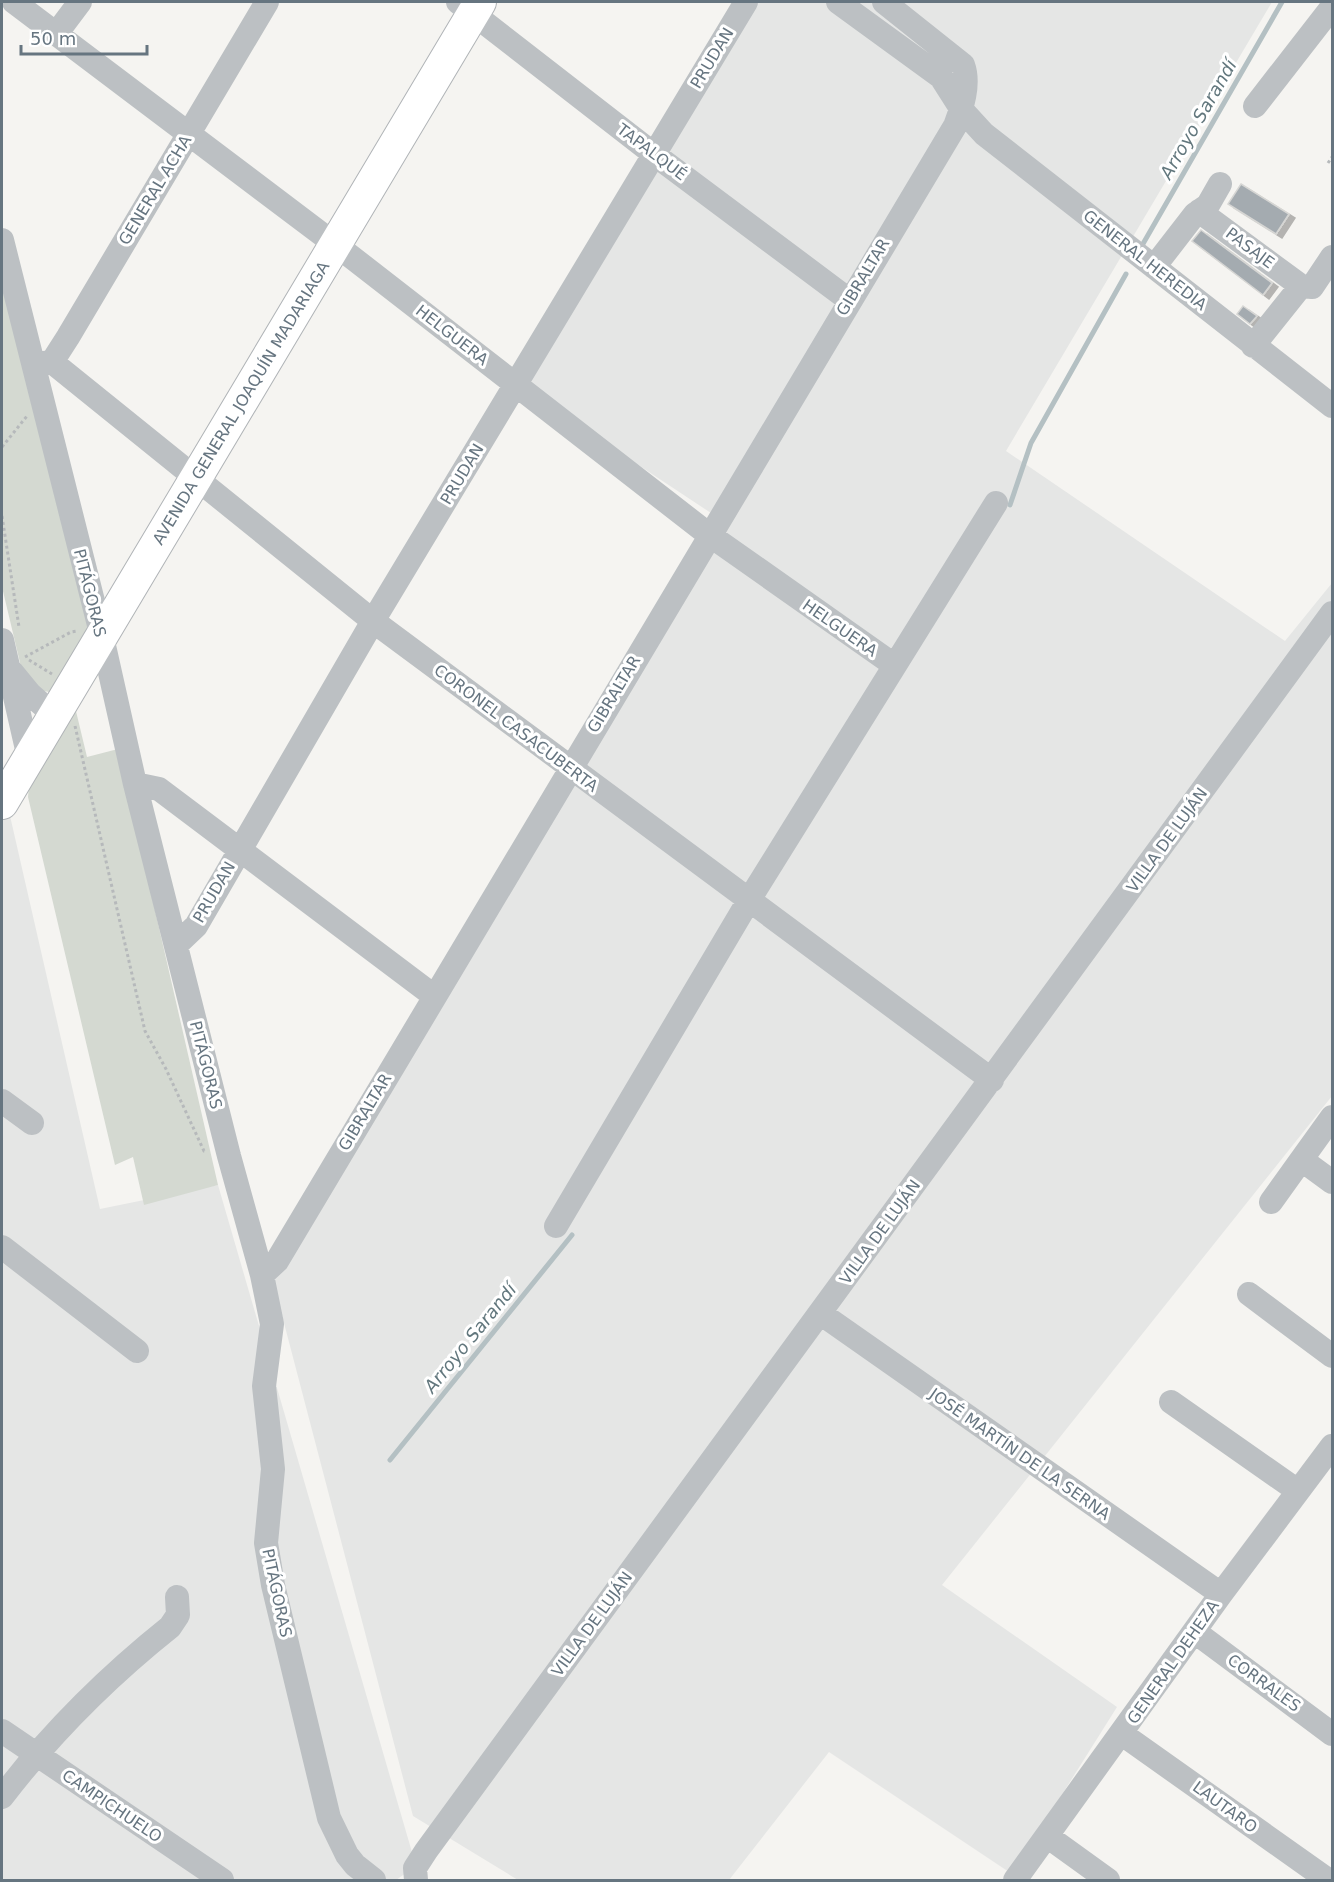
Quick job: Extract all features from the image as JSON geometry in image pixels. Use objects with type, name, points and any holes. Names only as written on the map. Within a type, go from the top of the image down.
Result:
[{"type":"main road","name":"AVENIDA GENERAL JOAQUÍN MADARIAGA","points":[[2,804],[29,758],[64,718],[92,634],[197,478],[336,245],[470,5]]},
{"type":"street","name":"HELGUERA","points":[[14,2],[336,245],[708,534],[894,665]]},
{"type":"street","points":[[56,33],[80,2]]},
{"type":"street","name":"GENERAL ACHA","points":[[42,363],[188,134],[267,2]]},
{"type":"street","name":"PRUDAN","points":[[176,945],[196,926],[373,621],[746,2]]},
{"type":"street","name":"GENERAL HEREDIA","points":[[838,2],[941,77],[962,110],[984,134],[1332,406]]},
{"type":"street","points":[[884,2],[963,65],[966,74],[962,110]]},
{"type":"street","name":"TAPALQUÉ","points":[[470,5],[655,155],[849,300]]},
{"type":"street","points":[[1255,106],[1332,7]]},
{"type":"street","name":"GIBRALTAR","points":[[262,1275],[277,1261],[962,110]]},
{"type":"street","points":[[1154,267],[1199,211],[1208,205],[1220,184]]},
{"type":"street","name":"PASAJE","points":[[1199,211],[1301,286]]},
{"type":"street","name":"PITÁGORAS","points":[[2,240],[42,363],[42,399],[92,634],[135,784],[228,1156],[262,1275],[272,1337],[264,1386],[273,1469],[267,1525],[268,1557],[329,1818],[347,1855],[374,1881]]},
{"type":"street","points":[[1253,346],[1301,286],[1312,286],[1317,283],[1332,257]]},
{"type":"street","name":"CORONEL CASACUBERTA","points":[[42,363],[197,478],[373,621],[992,1080]]},
{"type":"street","points":[[556,1226],[749,900],[996,503]]},
{"type":"street","name":"VILLA DE LUJÁN","points":[[416,1881],[415,1868],[426,1851],[1332,613]]},
{"type":"street","points":[[10,636],[29,758]]},
{"type":"street","points":[[14,660],[30,694],[64,718]]},
{"type":"street","points":[[135,784],[159,789],[434,996]]},
{"type":"street","points":[[2,1101],[32,1123]]},
{"type":"street","points":[[1271,1202],[1332,1117]]},
{"type":"street","points":[[1302,1160],[1332,1182]]},
{"type":"street","points":[[2,1247],[137,1352]]},
{"type":"street","points":[[1249,1294],[1332,1356]]},
{"type":"street","name":"JOSÉ MARTÍN DE LA SERNA","points":[[820,1313],[1221,1594]]},
{"type":"street","points":[[1171,1402],[1298,1491]]},
{"type":"street","name":"GENERAL DEHEZA","points":[[1015,1881],[1221,1594],[1332,1446]]},
{"type":"street","points":[[2,1797],[35,1754],[108,1678],[170,1628],[178,1615],[177,1597]]},
{"type":"street","name":"CORRALES","points":[[1195,1632],[1332,1734]]},
{"type":"street","name":"CAMPICHUELO","points":[[2,1731],[222,1881]]},
{"type":"street","name":"LAUTARO","points":[[1122,1734],[1328,1881]]},
{"type":"street","points":[[1047,1836],[1108,1881]]},
{"type":"path","points":[[1328,163],[1332,157]]},
{"type":"path","points":[[2,447],[42,399]]},
{"type":"path","points":[[2,516],[10,636]]},
{"type":"path","points":[[14,660],[71,632],[92,634]]},
{"type":"path","points":[[14,660],[53,675]]},
{"type":"path","points":[[64,718],[145,1031],[166,1069],[204,1150],[228,1156]]},
{"type":"shaded area","points":[[751,2],[1272,2],[1006,451],[1285,641],[1332,583],[1332,1096],[942,1585],[1117,1707],[1012,1874],[829,1752],[729,1880],[518,1880],[413,1816],[267,1258],[717,517],[519,386]]},
{"type":"shaded area","points":[[2,272],[90,628],[62,683],[49,692],[39,690],[22,671],[2,587]]},
{"type":"shaded area","points":[[75,707],[87,757],[118,749],[218,1185],[144,1205],[133,1157],[115,1165],[28,797],[29,786]]},
{"type":"shaded area","points":[[5,794],[100,1209],[218,1185],[416,1866],[396,1880],[2,1880],[2,800]]},
{"type":"building","points":[[1241,184],[1289,214],[1276,234],[1228,204]]},
{"type":"building","points":[[1201,230],[1272,283],[1263,295],[1192,241]]},
{"type":"building","points":[[1243,306],[1257,316],[1250,324],[1237,314]]},
{"type":"waterway","name":"Arroyo Sarandí","points":[[1140,249],[1282,2]]},
{"type":"waterway","name":"Arroyo Sarandí","points":[[1010,505],[1031,443],[1126,274]]},
{"type":"waterway","name":"Arroyo Sarandí","points":[[390,1460],[572,1235]]}]
